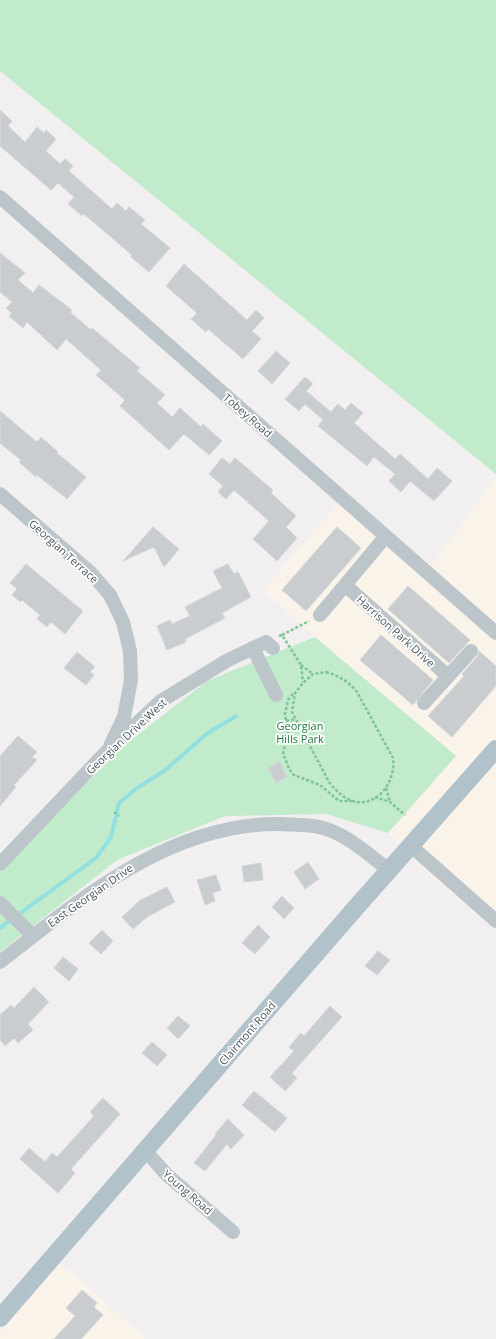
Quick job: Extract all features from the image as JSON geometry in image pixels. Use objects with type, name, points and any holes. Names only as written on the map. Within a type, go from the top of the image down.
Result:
[{"type":"main road","name":"Clairmont Road","points":[[0,1318],[410,845],[496,749]]},
{"type":"street","name":"Tobey Road","points":[[0,197],[496,632]]},
{"type":"street","name":"Georgian Terrace","points":[[0,494],[91,573],[110,595],[123,622],[130,651],[131,680],[124,717],[107,751]]},
{"type":"street","points":[[320,615],[386,536]]},
{"type":"street","name":"Harrison Park Drive","points":[[345,585],[448,676]]},
{"type":"street","name":"Georgian Drive West","points":[[0,864],[107,751],[161,701],[228,660],[253,648],[270,645]]},
{"type":"street","points":[[253,648],[276,695]]},
{"type":"street","points":[[424,703],[471,651]]},
{"type":"street","name":"East Georgian Drive","points":[[0,962],[83,898],[138,862],[196,838],[229,829],[265,824],[305,825],[322,828],[352,842],[389,870]]},
{"type":"street","points":[[410,845],[496,921]]},
{"type":"street","points":[[0,904],[33,936]]},
{"type":"street","name":"Young Road","points":[[145,1150],[166,1174],[233,1232]]},
{"type":"path","points":[[270,645],[282,635],[320,615]]},
{"type":"path","points":[[282,635],[301,664],[313,674]]},
{"type":"path","points":[[301,664],[303,683]]},
{"type":"path","points":[[326,672],[338,676],[350,683],[357,692],[393,758],[395,768],[392,778],[386,788],[374,797],[367,801],[357,802],[340,800],[314,781],[294,775],[289,769],[283,753],[288,733],[286,721],[288,700],[303,683],[313,674],[326,672]]},
{"type":"path","points":[[295,692],[292,712],[334,788],[346,797],[357,802]]},
{"type":"path","points":[[286,721],[296,719]]},
{"type":"path","points":[[329,793],[334,788]]},
{"type":"path","points":[[386,788],[390,802]]},
{"type":"path","points":[[374,797],[390,802],[405,815]]},
{"type":"path","points":[[114,812],[119,816]]},
{"type":"shaded area","points":[[496,477],[496,931],[433,878],[388,833],[456,756],[315,637],[263,590],[347,493],[431,566]]},
{"type":"shaded area","points":[[60,1263],[146,1339],[0,1339],[0,1333]]},
{"type":"green space","points":[[0,0],[496,0],[496,474],[0,71]]},
{"type":"green space","name":"Georgian Hills Park","points":[[315,637],[456,756],[388,833],[326,814],[225,816],[117,860],[0,952],[0,872],[121,748],[207,681]]},
{"type":"building","points":[[0,110],[12,121],[8,126],[25,142],[37,127],[44,133],[46,130],[56,139],[46,151],[60,164],[65,159],[73,166],[69,171],[112,209],[117,203],[126,211],[129,207],[145,220],[141,224],[170,248],[149,272],[131,257],[132,255],[84,214],[82,216],[68,204],[74,197],[58,183],[51,190],[0,146]]},
{"type":"building","points":[[0,253],[25,273],[18,280],[33,293],[39,285],[72,310],[70,312],[91,330],[92,328],[140,368],[137,371],[165,395],[157,403],[172,417],[180,408],[201,427],[203,424],[222,441],[209,455],[184,434],[169,450],[120,406],[125,400],[96,375],[101,370],[66,339],[57,350],[27,322],[23,328],[9,316],[12,313],[6,308],[12,302],[0,292]]},
{"type":"building","points":[[184,264],[247,320],[256,310],[264,318],[252,331],[261,339],[243,359],[208,329],[206,332],[191,319],[197,313],[166,286]]},
{"type":"building","points":[[276,351],[290,363],[272,384],[258,371]]},
{"type":"building","points":[[305,377],[313,384],[306,391],[331,412],[338,404],[345,410],[351,403],[363,413],[354,423],[395,459],[400,454],[428,479],[437,468],[452,481],[434,501],[410,481],[401,492],[389,481],[395,474],[374,457],[367,466],[318,426],[323,420],[305,404],[299,411],[285,399]]},
{"type":"building","points":[[0,411],[37,442],[41,437],[58,452],[57,453],[86,477],[67,499],[37,475],[36,477],[19,462],[21,460],[0,443]]},
{"type":"building","points":[[222,458],[230,464],[235,458],[273,490],[271,493],[296,516],[286,527],[297,538],[277,561],[253,539],[269,521],[234,490],[226,499],[218,492],[223,486],[209,474]]},
{"type":"building","points":[[153,527],[179,549],[164,567],[154,547],[123,561]]},
{"type":"building","points":[[337,527],[361,548],[306,611],[282,590]]},
{"type":"building","points":[[26,564],[83,611],[65,634],[51,622],[47,627],[37,619],[40,615],[22,600],[20,602],[12,595],[17,589],[10,583]]},
{"type":"building","points":[[228,564],[234,574],[238,572],[251,597],[222,613],[225,618],[185,639],[186,642],[167,650],[157,626],[170,620],[172,624],[190,616],[185,607],[222,588],[213,571]]},
{"type":"building","points":[[408,586],[470,640],[449,663],[388,609]]},
{"type":"building","points":[[381,635],[433,680],[413,705],[360,660]]},
{"type":"building","points":[[479,651],[496,666],[496,686],[452,737],[428,716],[464,676],[462,674],[477,657]]},
{"type":"building","points":[[77,652],[95,667],[90,672],[94,675],[86,685],[64,668]]},
{"type":"building","points":[[18,736],[37,752],[32,757],[37,760],[14,785],[16,787],[0,806],[0,756]]},
{"type":"building","points":[[280,762],[287,777],[276,783],[268,768]]},
{"type":"building","points":[[308,862],[319,879],[305,889],[294,872]]},
{"type":"building","points":[[261,863],[263,880],[244,882],[242,866]]},
{"type":"building","points":[[216,875],[221,890],[213,893],[215,901],[205,905],[197,880]]},
{"type":"building","points":[[167,887],[175,902],[147,917],[133,929],[122,917],[139,901]]},
{"type":"building","points":[[282,896],[294,908],[284,919],[272,907]]},
{"type":"building","points":[[258,925],[270,937],[255,954],[242,943]]},
{"type":"building","points":[[102,930],[113,941],[101,954],[89,943]]},
{"type":"building","points":[[378,951],[390,960],[377,975],[365,966]]},
{"type":"building","points":[[63,957],[78,969],[69,981],[54,968]]},
{"type":"building","points":[[34,987],[49,1002],[28,1024],[33,1030],[18,1043],[14,1038],[5,1046],[0,1040],[0,1015],[11,1005],[14,1008]]},
{"type":"building","points":[[330,1006],[342,1017],[292,1073],[297,1078],[285,1091],[270,1077],[294,1051],[289,1047],[301,1033],[304,1036]]},
{"type":"building","points":[[178,1016],[190,1026],[178,1039],[167,1028]]},
{"type":"building","points":[[152,1042],[167,1055],[157,1066],[142,1053]]},
{"type":"building","points":[[254,1091],[287,1118],[275,1132],[242,1105]]},
{"type":"building","points":[[103,1098],[120,1114],[71,1169],[75,1173],[58,1193],[20,1159],[29,1148],[45,1162],[52,1153],[57,1157],[94,1116],[90,1112]]},
{"type":"building","points":[[228,1119],[244,1135],[231,1149],[227,1144],[205,1171],[194,1163]]},
{"type":"building","points":[[82,1290],[97,1303],[94,1307],[103,1315],[81,1339],[54,1339],[75,1316],[66,1308]]},
{"type":"waterway","points":[[0,928],[96,858],[111,837],[119,803],[137,788],[164,771],[208,733],[236,716]]}]
